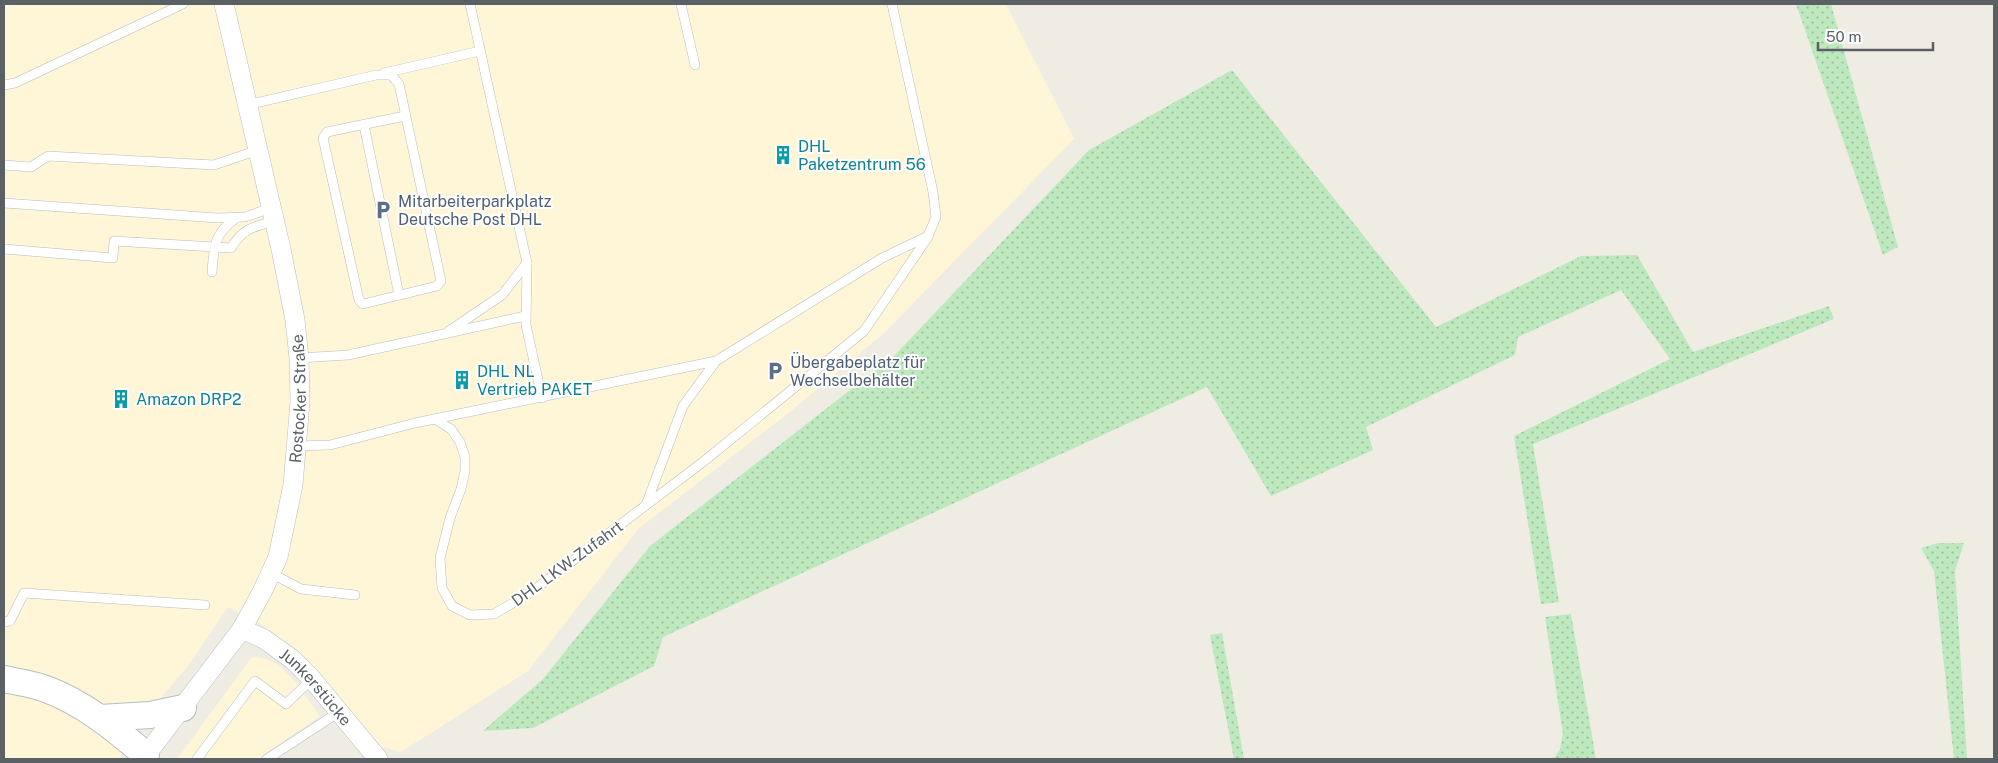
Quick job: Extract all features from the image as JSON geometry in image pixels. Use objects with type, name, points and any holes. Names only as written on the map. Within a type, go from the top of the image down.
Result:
[{"type":"street","name":"Rostocker Straße","points":[[144,757],[242,629],[278,557],[293,485],[300,402],[299,358],[289,287],[224,4]]},
{"type":"street","name":"Junkerstücke","points":[[242,629],[264,640],[292,659],[312,679],[378,759]]},
{"type":"street","points":[[4,679],[44,688],[74,701],[100,718],[144,757]]},
{"type":"street","points":[[100,718],[150,715],[182,708]]},
{"type":"lane","points":[[4,85],[14,83],[184,4]]},
{"type":"lane","points":[[470,4],[526,263],[525,316],[542,398]]},
{"type":"lane","points":[[681,4],[695,65]]},
{"type":"lane","name":"DHL LKW-Zufahrt","points":[[435,419],[451,429],[460,442],[466,457],[465,471],[440,558],[442,588],[452,606],[470,615],[494,614],[530,593],[704,462],[864,331],[928,236],[936,217],[892,4]]},
{"type":"lane","points":[[248,105],[480,51]]},
{"type":"lane","points":[[376,75],[390,75],[399,84],[441,281],[437,286],[363,304],[359,300],[323,138],[326,132],[405,116]]},
{"type":"lane","points":[[364,125],[399,295]]},
{"type":"lane","points":[[4,165],[31,167],[48,156],[214,165],[258,150]]},
{"type":"lane","points":[[4,203],[236,217],[273,215]]},
{"type":"lane","points":[[4,249],[113,258],[114,241],[231,248],[238,237],[248,229],[273,215]]},
{"type":"lane","points":[[212,272],[214,247],[224,227],[236,217]]},
{"type":"lane","points":[[296,446],[330,445],[435,419],[716,360],[882,258],[928,236]]},
{"type":"lane","points":[[444,334],[502,295],[526,263]]},
{"type":"lane","points":[[299,358],[348,355],[525,316]]},
{"type":"lane","points":[[646,505],[683,406],[716,360]]},
{"type":"lane","points":[[271,573],[301,589],[355,595]]},
{"type":"lane","points":[[4,622],[10,621],[24,594],[205,605]]},
{"type":"lane","points":[[197,759],[254,681],[286,704],[312,679]]},
{"type":"lane","points":[[267,759],[339,712]]},
{"type":"shaded area","points":[[4,4],[1006,4],[1074,139],[885,332],[791,411],[638,529],[528,671],[401,752],[382,747],[305,657],[261,624],[228,607],[188,666],[147,714],[119,759],[4,759]]},
{"type":"shaded area","points":[[252,657],[266,659],[279,665],[297,684],[320,716],[260,759],[177,759]]},
{"type":"green space","points":[[1796,4],[1831,4],[1898,247],[1883,255]]},
{"type":"green space","points":[[1232,70],[1436,327],[1581,256],[1637,255],[1693,352],[1829,306],[1834,319],[1533,444],[1559,602],[1541,604],[1514,436],[1670,359],[1621,290],[1518,337],[1515,355],[1366,427],[1373,450],[1271,496],[1207,387],[663,637],[654,666],[533,728],[483,731],[543,679],[650,546],[895,355],[1089,150]]},
{"type":"green space","points":[[1938,543],[1964,543],[1955,571],[1967,759],[1954,759],[1934,571],[1921,548]]},
{"type":"green space","points":[[1571,614],[1596,759],[1546,759],[1555,757],[1560,749],[1563,734],[1545,617]]},
{"type":"green space","points":[[1222,633],[1244,759],[1234,759],[1210,635]]},
{"type":"place","name":"DHL Paketzentrum 56","points":[[783,155]]},
{"type":"place","name":"Mitarbeiterparkplatz Deutsche Post DHL","points":[[383,210]]},
{"type":"place","name":"Übergabeplatz für Wechselbehälter","points":[[775,371]]},
{"type":"place","name":"DHL NL Vertrieb PAKET","points":[[462,380]]},
{"type":"place","name":"Amazon DRP2","points":[[121,399]]}]
